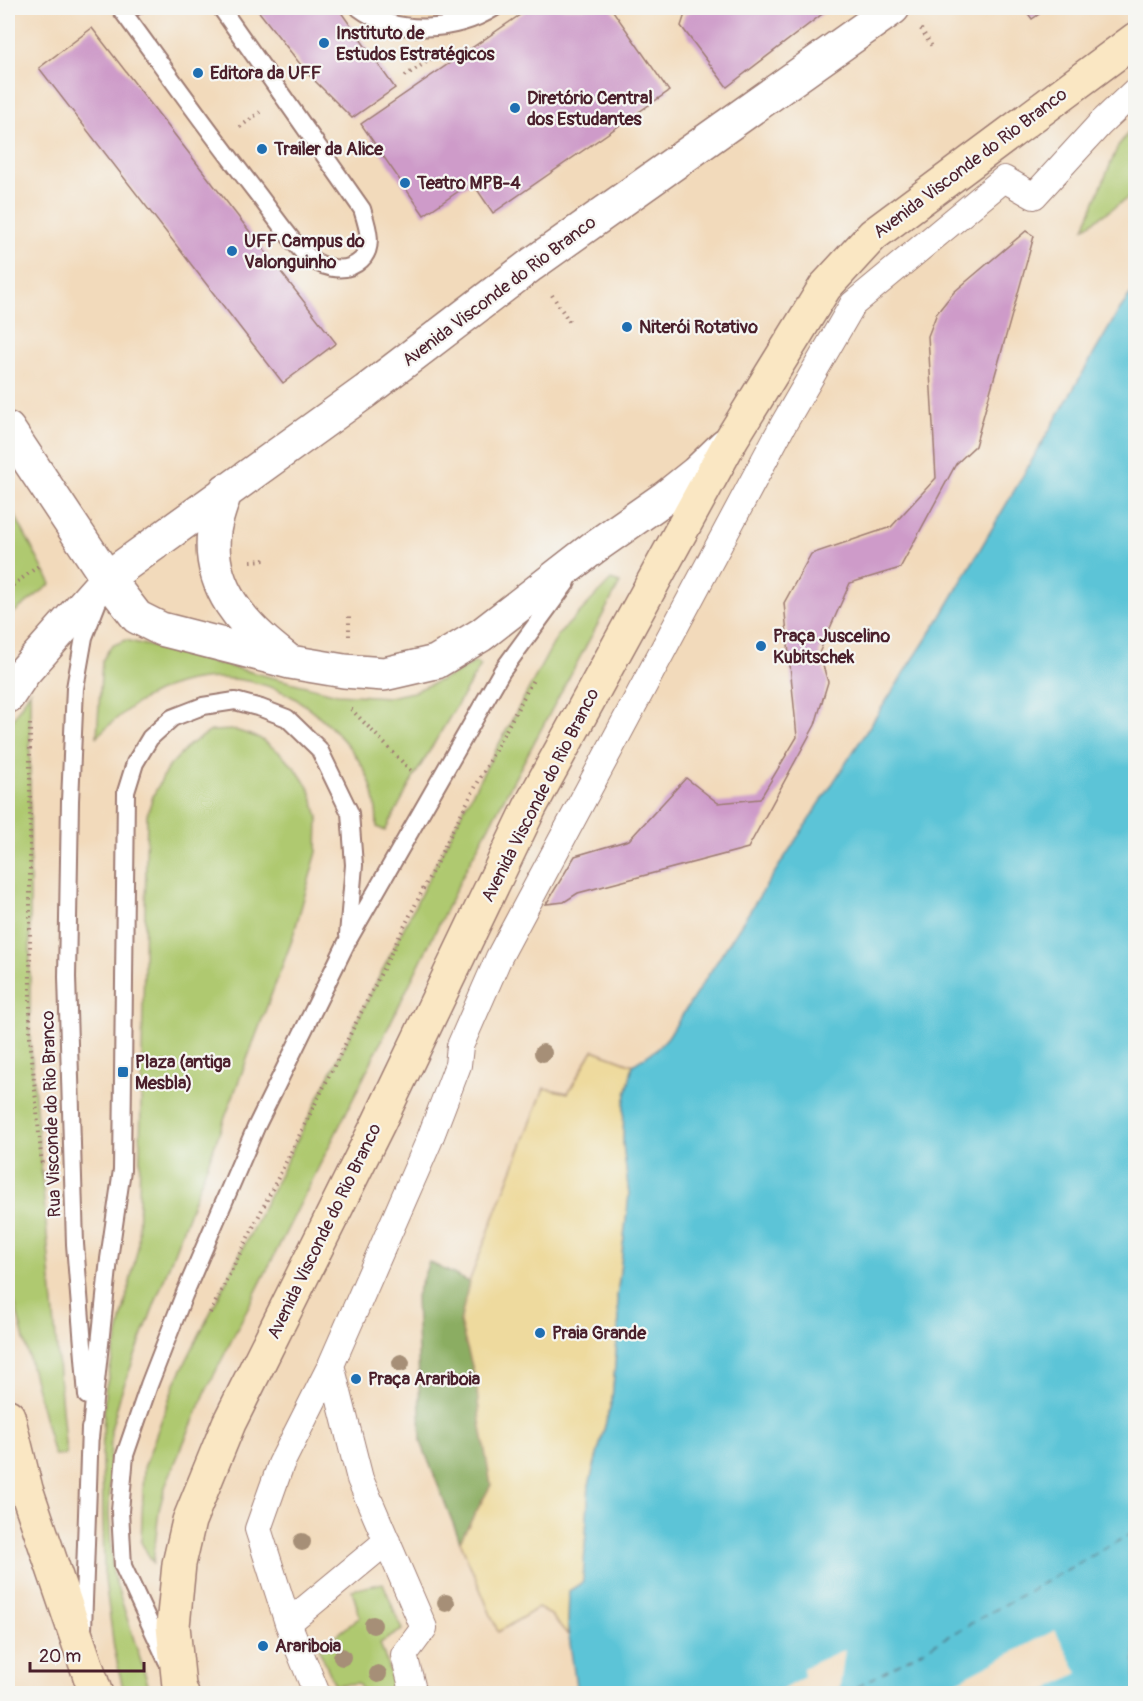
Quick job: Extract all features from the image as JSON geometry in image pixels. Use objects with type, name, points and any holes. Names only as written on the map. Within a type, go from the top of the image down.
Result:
[{"type":"main road","name":"Avenida Visconde do Rio Branco","points":[[180,1690],[173,1626],[179,1564],[189,1521],[229,1423],[378,1124],[530,807],[732,438],[825,287],[873,235],[1136,39]]},
{"type":"main road","points":[[8,1416],[17,1492],[96,1694]]},
{"type":"street","name":"Avenida Visconde do Rio Branco","points":[[19,705],[24,672],[107,578],[366,391],[531,265],[893,8]]},
{"type":"street","points":[[317,1694],[288,1623],[258,1529],[280,1464],[331,1365],[429,1141],[458,1065],[460,1046],[499,957],[783,425],[853,304],[1004,179],[1034,196],[1100,124],[1136,90]]},
{"type":"street","points":[[8,429],[107,578],[137,617],[161,629],[290,662],[344,671],[384,674],[435,662],[481,634],[593,548],[681,485],[732,438]]},
{"type":"street","points":[[226,490],[214,530],[214,565],[224,594],[242,620],[262,641],[290,662]]},
{"type":"street","points":[[331,1365],[360,1479],[424,1628],[404,1655],[414,1694]]},
{"type":"street","points":[[288,1623],[387,1541]]},
{"type":"lane","points":[[120,8],[219,144],[304,253],[334,269],[358,263],[366,255],[368,245],[368,231],[362,209],[221,8]]},
{"type":"lane","points":[[359,8],[366,13],[402,26],[431,27],[440,27],[480,16],[494,8]]},
{"type":"lane","points":[[180,1690],[123,1566],[120,1511],[124,1455],[149,1385],[184,1295],[256,1127],[347,942],[502,670],[593,548]]},
{"type":"lane","name":"Rua Visconde do Rio Branco","points":[[82,1654],[90,1438],[75,1244],[71,1132],[67,977],[69,825],[75,688],[84,637],[107,578]]},
{"type":"lane","points":[[90,1438],[109,1259],[122,1170],[126,792],[135,763],[150,738],[172,718],[203,706],[235,701],[286,718],[319,749],[350,813],[354,865],[347,942]]},
{"type":"path","points":[[219,144],[283,95]]},
{"type":"path","points":[[8,589],[41,564]]},
{"type":"path","points":[[207,1320],[461,814],[535,677]]},
{"type":"path","points":[[19,705],[30,1038],[43,1174]]},
{"type":"green space","points":[[1135,124],[1135,193],[1084,228],[1118,146]]},
{"type":"green space","points":[[8,502],[51,584],[8,617]]},
{"type":"green space","points":[[611,580],[620,583],[468,865],[206,1391],[166,1484],[159,1510],[153,1563],[141,1542],[144,1468],[175,1383],[461,814],[558,635]]},
{"type":"green space","points":[[126,640],[337,694],[389,697],[413,692],[457,673],[475,662],[481,665],[415,775],[385,831],[377,827],[370,782],[343,740],[302,703],[262,684],[214,678],[178,684],[134,705],[97,736],[102,661],[111,646]]},
{"type":"green space","points":[[30,691],[30,1038],[66,1455],[54,1456],[8,1277],[8,727]]},
{"type":"green space","points":[[235,730],[259,738],[279,752],[296,769],[310,790],[318,817],[317,852],[292,940],[121,1393],[111,1430],[109,1515],[113,1574],[151,1693],[124,1693],[114,1648],[104,1572],[102,1458],[105,1391],[138,1247],[147,815],[153,796],[167,769],[189,745],[211,731]]},
{"type":"green space","points":[[429,1262],[469,1282],[460,1323],[476,1380],[480,1421],[491,1485],[460,1541],[421,1442],[416,1296]]},
{"type":"green space","points":[[383,1583],[402,1630],[380,1643],[397,1693],[364,1693],[358,1683],[335,1685],[319,1649],[360,1617],[352,1590]]},
{"type":"sand","name":"Praia Grande","points":[[593,1050],[633,1065],[624,1104],[623,1144],[629,1195],[617,1297],[619,1318],[612,1400],[589,1485],[583,1582],[569,1591],[568,1635],[551,1615],[538,1608],[498,1632],[460,1541],[491,1485],[480,1421],[476,1380],[460,1323],[469,1282],[544,1088],[568,1093]]},
{"type":"water","points":[[1135,289],[1135,1693],[577,1693],[568,1629],[569,1591],[583,1582],[589,1485],[612,1400],[619,1318],[617,1297],[629,1195],[623,1144],[624,1104],[633,1065],[657,1049],[668,1037],[940,618],[1120,309]]},
{"type":"pier","points":[[1055,1630],[1078,1673],[1041,1693],[935,1693]]},
{"type":"pier","points":[[845,1649],[839,1693],[776,1693],[804,1677],[803,1668]]},
{"type":"pier","points":[[773,1688],[776,1693],[760,1693]]},
{"type":"building","points":[[125,8],[149,8],[133,19]]},
{"type":"building","name":"Instituto de Estudos Estratégicos","points":[[256,8],[338,8],[395,88],[352,118],[308,74]]},
{"type":"building","name":"Diretório Central dos Estudantes","points":[[530,8],[611,8],[669,91],[493,213],[472,182],[424,215],[361,124]]},
{"type":"building","points":[[697,8],[830,8],[727,87],[681,26],[685,14]]},
{"type":"building","points":[[1024,8],[1048,8],[1032,19]]},
{"type":"building","points":[[92,28],[336,343],[283,383],[39,68]]},
{"type":"building","points":[[1026,231],[1034,236],[975,446],[956,464],[900,568],[850,583],[819,653],[828,682],[815,725],[748,848],[578,893],[564,902],[546,904],[575,856],[629,840],[686,778],[718,803],[760,799],[797,737],[784,603],[811,554],[891,527],[936,478],[928,336],[937,313],[954,292]]},
{"type":"ferry route","points":[[845,1694],[1136,1531]]},
{"type":"place","name":"Instituto de Estudos Estratégicos","points":[[324,43]]},
{"type":"place","name":"Editora da UFF","points":[[198,73]]},
{"type":"place","name":"Diretório Central dos Estudantes","points":[[515,108]]},
{"type":"place","name":"Trailer da Alice","points":[[262,149]]},
{"type":"place","name":"Teatro MPB-4","points":[[405,183]]},
{"type":"place","name":"UFF Campus do Valonguinho","points":[[232,251]]},
{"type":"place","name":"Niterói Rotativo","points":[[627,327]]},
{"type":"place","name":"Praça Juscelino Kubitschek","points":[[761,646]]},
{"type":"place","name":"Plaza (antiga Mesbla)","points":[[123,1072]]},
{"type":"place","name":"Praia Grande","points":[[540,1333]]},
{"type":"place","name":"Praça Arariboia","points":[[356,1379]]},
{"type":"place","name":"Arariboia","points":[[263,1646]]}]
